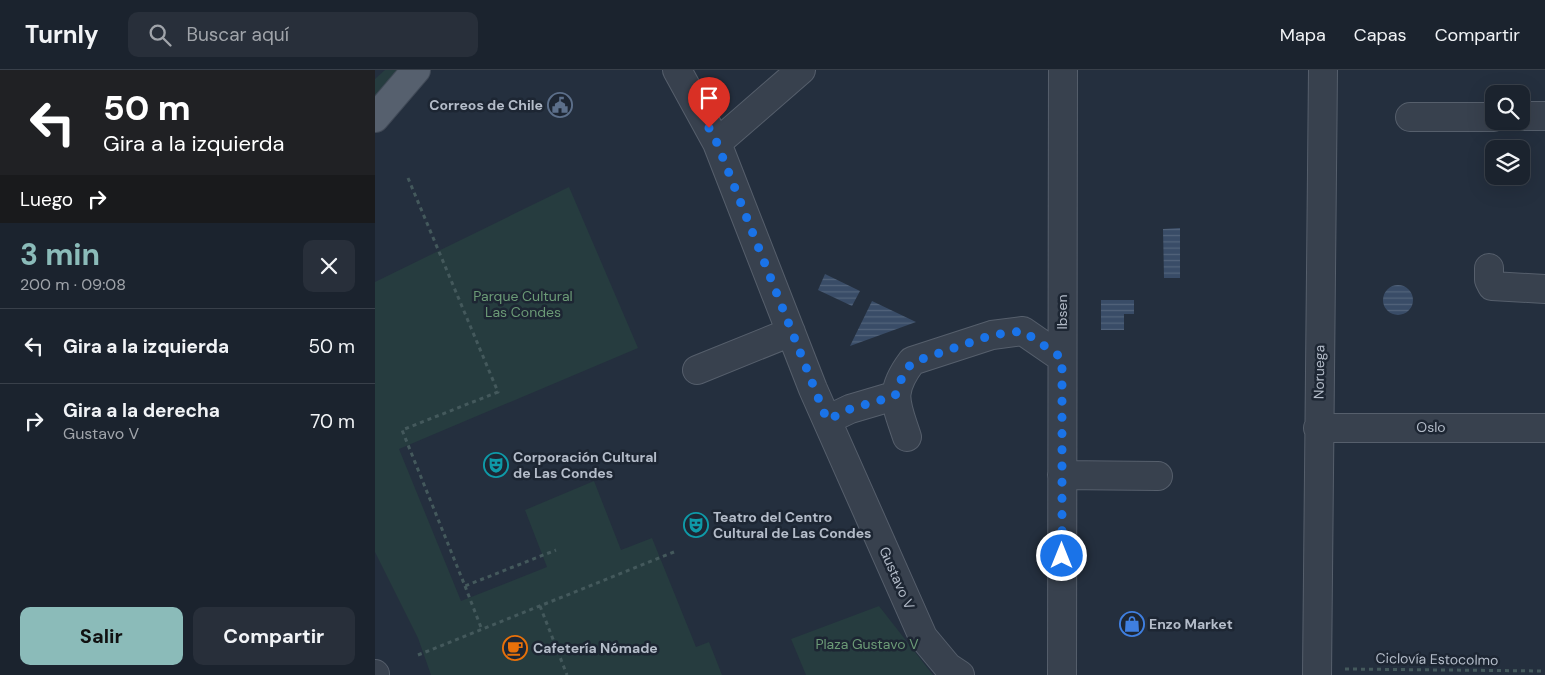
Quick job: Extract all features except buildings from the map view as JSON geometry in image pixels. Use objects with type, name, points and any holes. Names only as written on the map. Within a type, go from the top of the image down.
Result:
[{"type":"main road","points":[[375,118],[415,70]]},
{"type":"street","name":"Gustavo V","points":[[677,70],[717,143],[827,420],[923,637],[954,671]]},
{"type":"street","points":[[717,143],[801,70]]},
{"type":"street","name":"Ibsen","points":[[1062,675],[1063,70]]},
{"type":"street","name":"Noruega","points":[[1323,70],[1318,428],[1328,672]]},
{"type":"street","points":[[1530,116],[1545,116]]},
{"type":"street","points":[[1410,118],[1485,117]]},
{"type":"street","points":[[1489,268],[1489,280],[1492,286],[1545,289]]},
{"type":"street","points":[[907,437],[895,396],[904,372],[913,362],[992,335],[1023,331],[1062,358]]},
{"type":"street","points":[[697,370],[791,332]]},
{"type":"street","points":[[827,420],[850,409],[895,396]]},
{"type":"street","name":"Oslo","points":[[1318,428],[1545,428]]},
{"type":"street","points":[[1062,474],[1158,476]]},
{"type":"path","points":[[408,178],[498,392],[403,430],[482,630]]},
{"type":"path","points":[[465,586],[556,550]]},
{"type":"path","points":[[419,655],[674,552]]},
{"type":"path","points":[[540,606],[567,675]]},
{"type":"path","name":"Ciclovía Estocolmo","points":[[1328,672],[1545,671]]},
{"type":"green space","points":[[385,70],[404,70],[375,105],[375,79]]},
{"type":"green space","name":"Parque Cultural Las Condes","points":[[569,187],[638,348],[399,449],[461,601],[547,567],[525,510],[594,481],[621,550],[652,538],[696,647],[709,642],[722,675],[431,675],[418,638],[375,552],[375,282]]},
{"type":"green space","name":"Plaza Gustavo V","points":[[879,606],[933,675],[806,675],[791,639]]},
{"type":"water","points":[[1180,228],[1180,278],[1164,278],[1163,229]]},
{"type":"water","points":[[825,274],[860,291],[852,306],[818,290]]},
{"type":"water","points":[[1398,285],[1409,289],[1413,300],[1409,311],[1398,315],[1387,311],[1383,300],[1387,289]]},
{"type":"water","points":[[1101,300],[1134,300],[1134,314],[1124,314],[1124,330],[1101,330]]},
{"type":"water","points":[[872,301],[916,322],[850,346]]},
{"type":"place","name":"Correos de Chile","points":[[560,105]]},
{"type":"place","name":"Corporación Cultural de Las Condes","points":[[496,465]]},
{"type":"place","name":"Teatro del Centro Cultural de Las Condes","points":[[696,525]]},
{"type":"place","name":"Enzo Market","points":[[1132,624]]},
{"type":"place","name":"Cafetería Nómade","points":[[515,648]]},
{"type":"route","points":[[709,128],[717,143],[813,390],[827,420],[850,409],[895,396],[904,372],[913,362],[992,335],[1023,331],[1042,342],[1062,358],[1062,556]]}]
